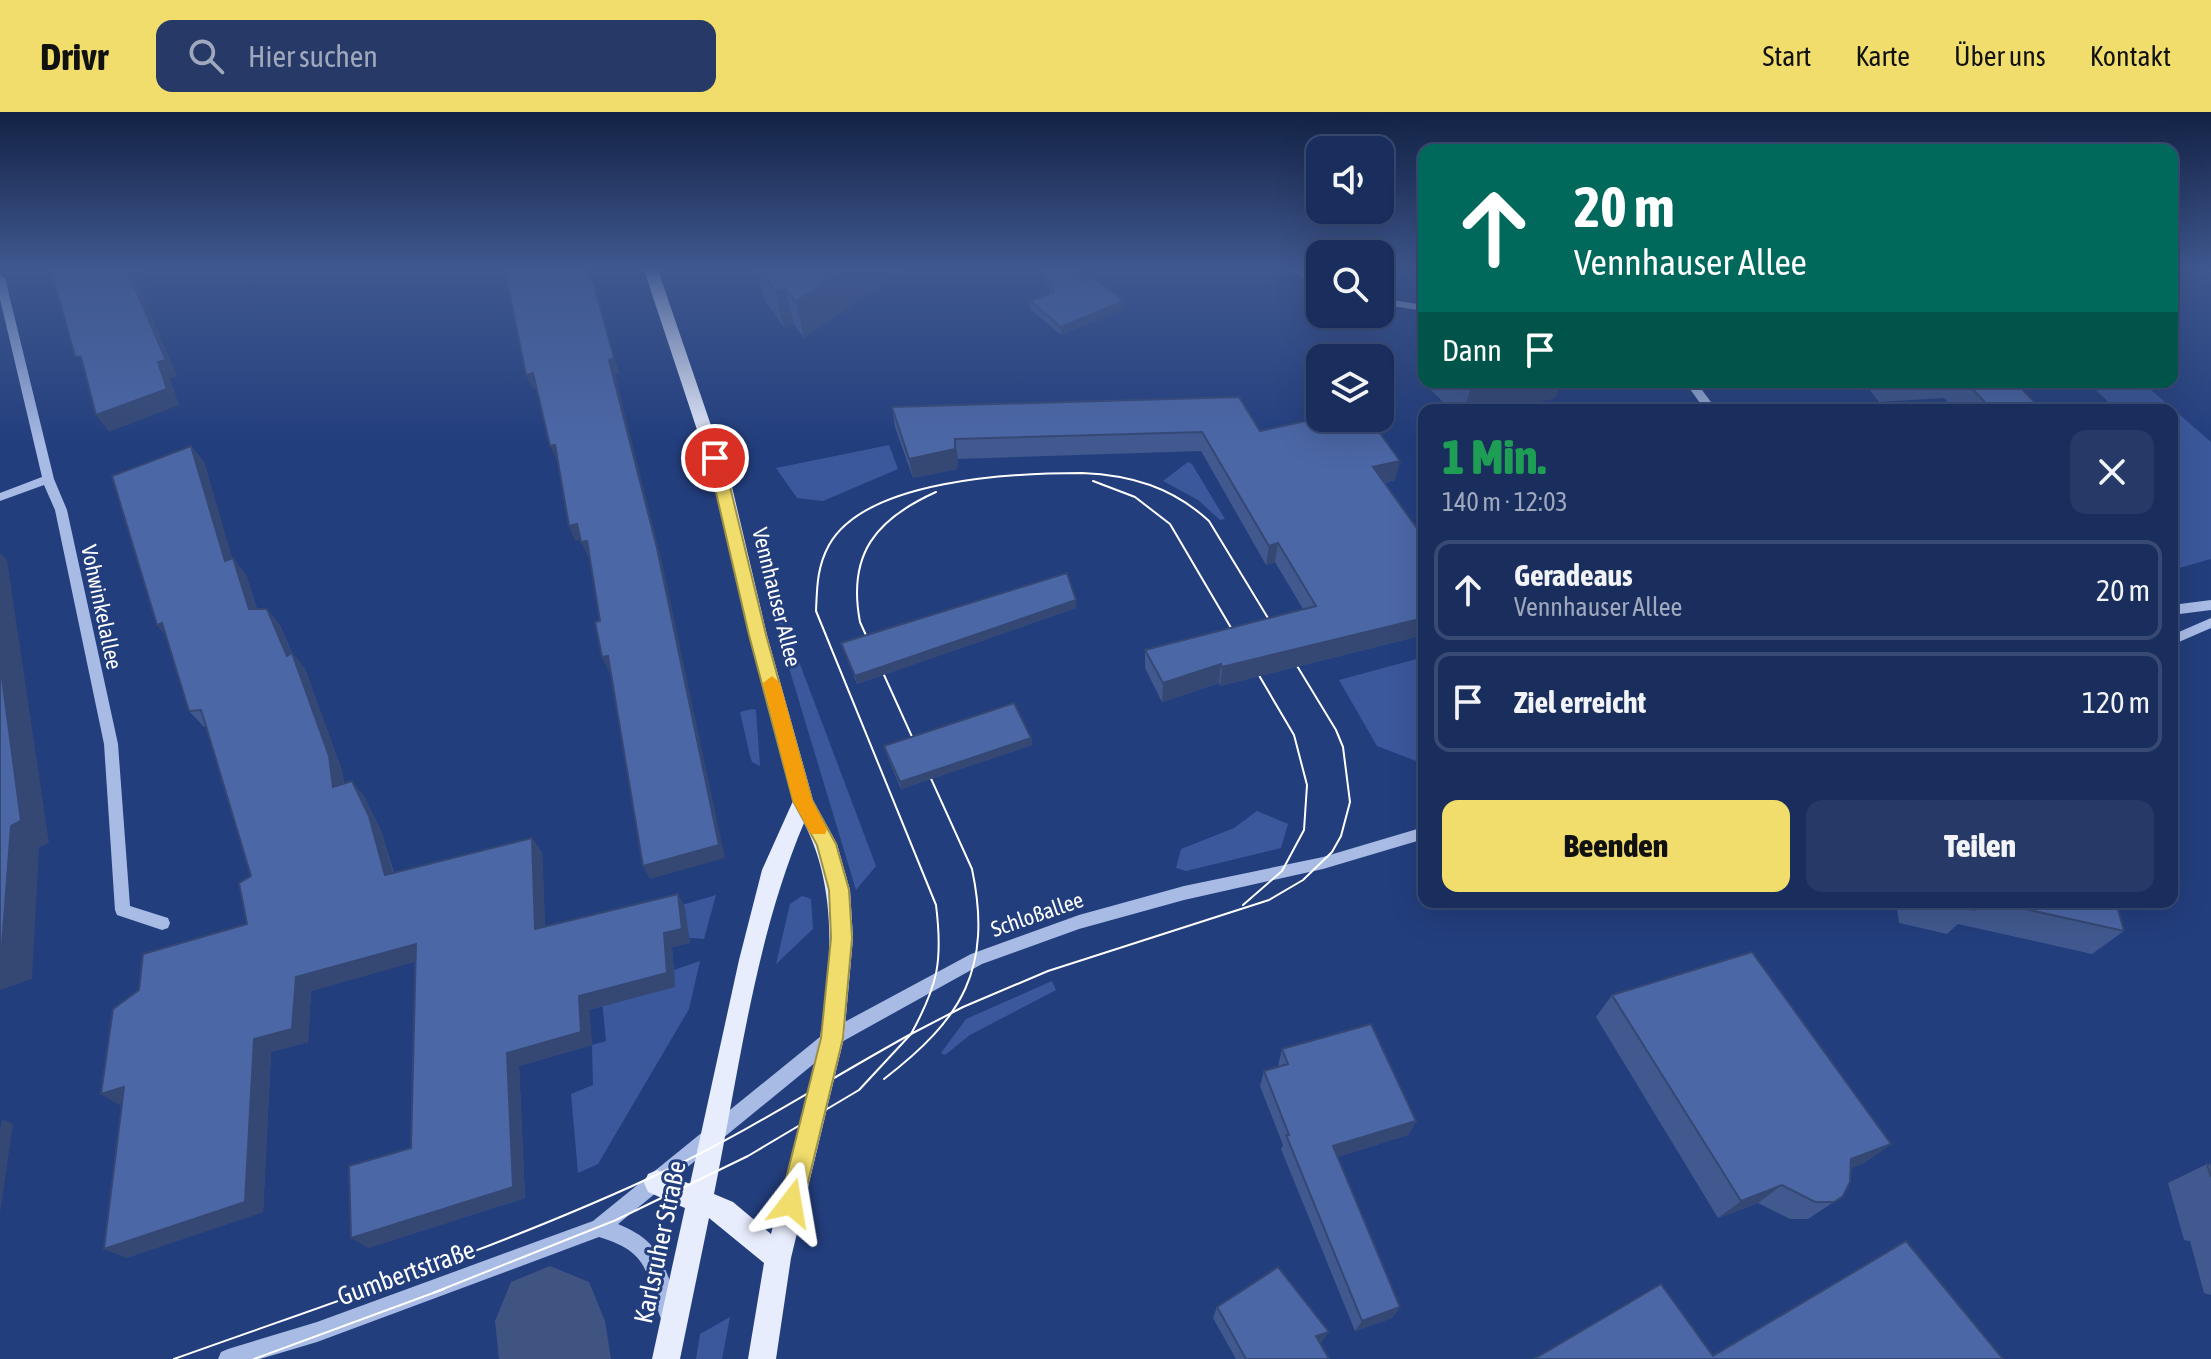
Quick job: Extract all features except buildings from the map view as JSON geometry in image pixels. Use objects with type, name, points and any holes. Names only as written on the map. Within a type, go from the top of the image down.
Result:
[{"type":"main road","name":"Vennhauser Allee","points":[[671,328],[724,487],[758,635],[803,801],[826,844],[839,890],[842,938],[832,1038]]},
{"type":"main road","points":[[712,1138],[773,870],[803,801]]},
{"type":"main road","points":[[762,1359],[778,1258],[832,1038]]},
{"type":"main road","name":"Karlsruher Straße","points":[[666,1359],[712,1138]]},
{"type":"main road","points":[[657,1183],[724,1211],[778,1258]]},
{"type":"street","name":"Vohwinkelallee","points":[[12,328],[48,479],[61,510],[111,744],[123,910],[162,923]]},
{"type":"street","points":[[0,497],[48,479]]},
{"type":"street","points":[[2178,609],[2211,605]]},
{"type":"street","points":[[2178,637],[2211,623]]},
{"type":"street","name":"Schloßallee","points":[[712,1138],[832,1038],[937,978],[1044,933],[1184,893],[1323,863],[1418,835]]},
{"type":"street","name":"Gumbertstraße","points":[[228,1359],[317,1332],[599,1228],[712,1138]]},
{"type":"street","points":[[599,1228],[627,1234],[644,1250],[655,1265],[672,1325]]},
{"type":"shaded area","points":[[2093,388],[2149,388],[2167,404],[2111,404]]},
{"type":"shaded area","points":[[2178,413],[2211,442],[2211,559],[2178,568]]},
{"type":"shaded area","points":[[889,445],[898,469],[823,501],[797,498],[776,468]]},
{"type":"shaded area","points":[[1188,462],[1225,519],[1220,520],[1198,500],[1163,481]]},
{"type":"shaded area","points":[[774,618],[783,619],[876,866],[856,890]]},
{"type":"shaded area","points":[[1418,659],[1418,762],[1377,746],[1339,680]]},
{"type":"shaded area","points":[[756,710],[760,766],[752,762],[740,712]]},
{"type":"shaded area","points":[[1257,811],[1288,824],[1281,848],[1186,871],[1176,868],[1181,849],[1234,828]]},
{"type":"shaded area","points":[[716,895],[704,939],[597,930]]},
{"type":"shaded area","points":[[802,896],[811,899],[813,929],[776,964],[790,904]]},
{"type":"shaded area","points":[[700,961],[689,1009],[598,1164],[578,1173],[571,1094],[593,1085],[592,1045],[606,1041],[600,980],[675,987],[674,970]]},
{"type":"shaded area","points":[[1052,981],[1056,990],[970,1035],[945,1055],[941,1053],[966,1019]]},
{"type":"shaded area","points":[[730,1317],[722,1359],[696,1359],[700,1334]]},
{"type":"waterway","points":[[550,1321],[555,1359]]},
{"type":"tram line","points":[[911,1034],[927,1001],[936,972],[939,942],[936,905],[816,611],[822,561],[829,545],[848,523],[875,506],[907,493],[944,484],[1019,475],[1082,473],[1150,485],[1180,499],[1209,521],[1336,730],[1343,747],[1350,802],[1341,836],[1332,852],[1303,880],[1269,900],[1048,971],[952,1013]]},
{"type":"tram line","points":[[1093,481],[1135,497],[1170,524],[1294,735],[1307,785],[1304,830],[1282,871],[1243,905]]},
{"type":"tram line","points":[[936,492],[897,514],[882,527],[863,558],[857,598],[860,622],[972,869],[978,936],[974,964],[952,1013]]},
{"type":"tram line","points":[[884,1079],[934,1035],[952,1013]]},
{"type":"tram line","points":[[911,1034],[952,1013]]},
{"type":"tram line","points":[[174,1359],[423,1270],[607,1197],[729,1138],[911,1034]]},
{"type":"tram line","points":[[433,1293],[616,1220],[748,1156],[859,1090],[911,1034]]},
{"type":"tram line","points":[[254,1359],[444,1289]]},
{"type":"slow traffic","points":[[772,683],[803,801],[818,829]]},
{"type":"route","points":[[715,458],[803,801],[826,844],[839,890],[842,938],[832,1038],[791,1203]]}]
